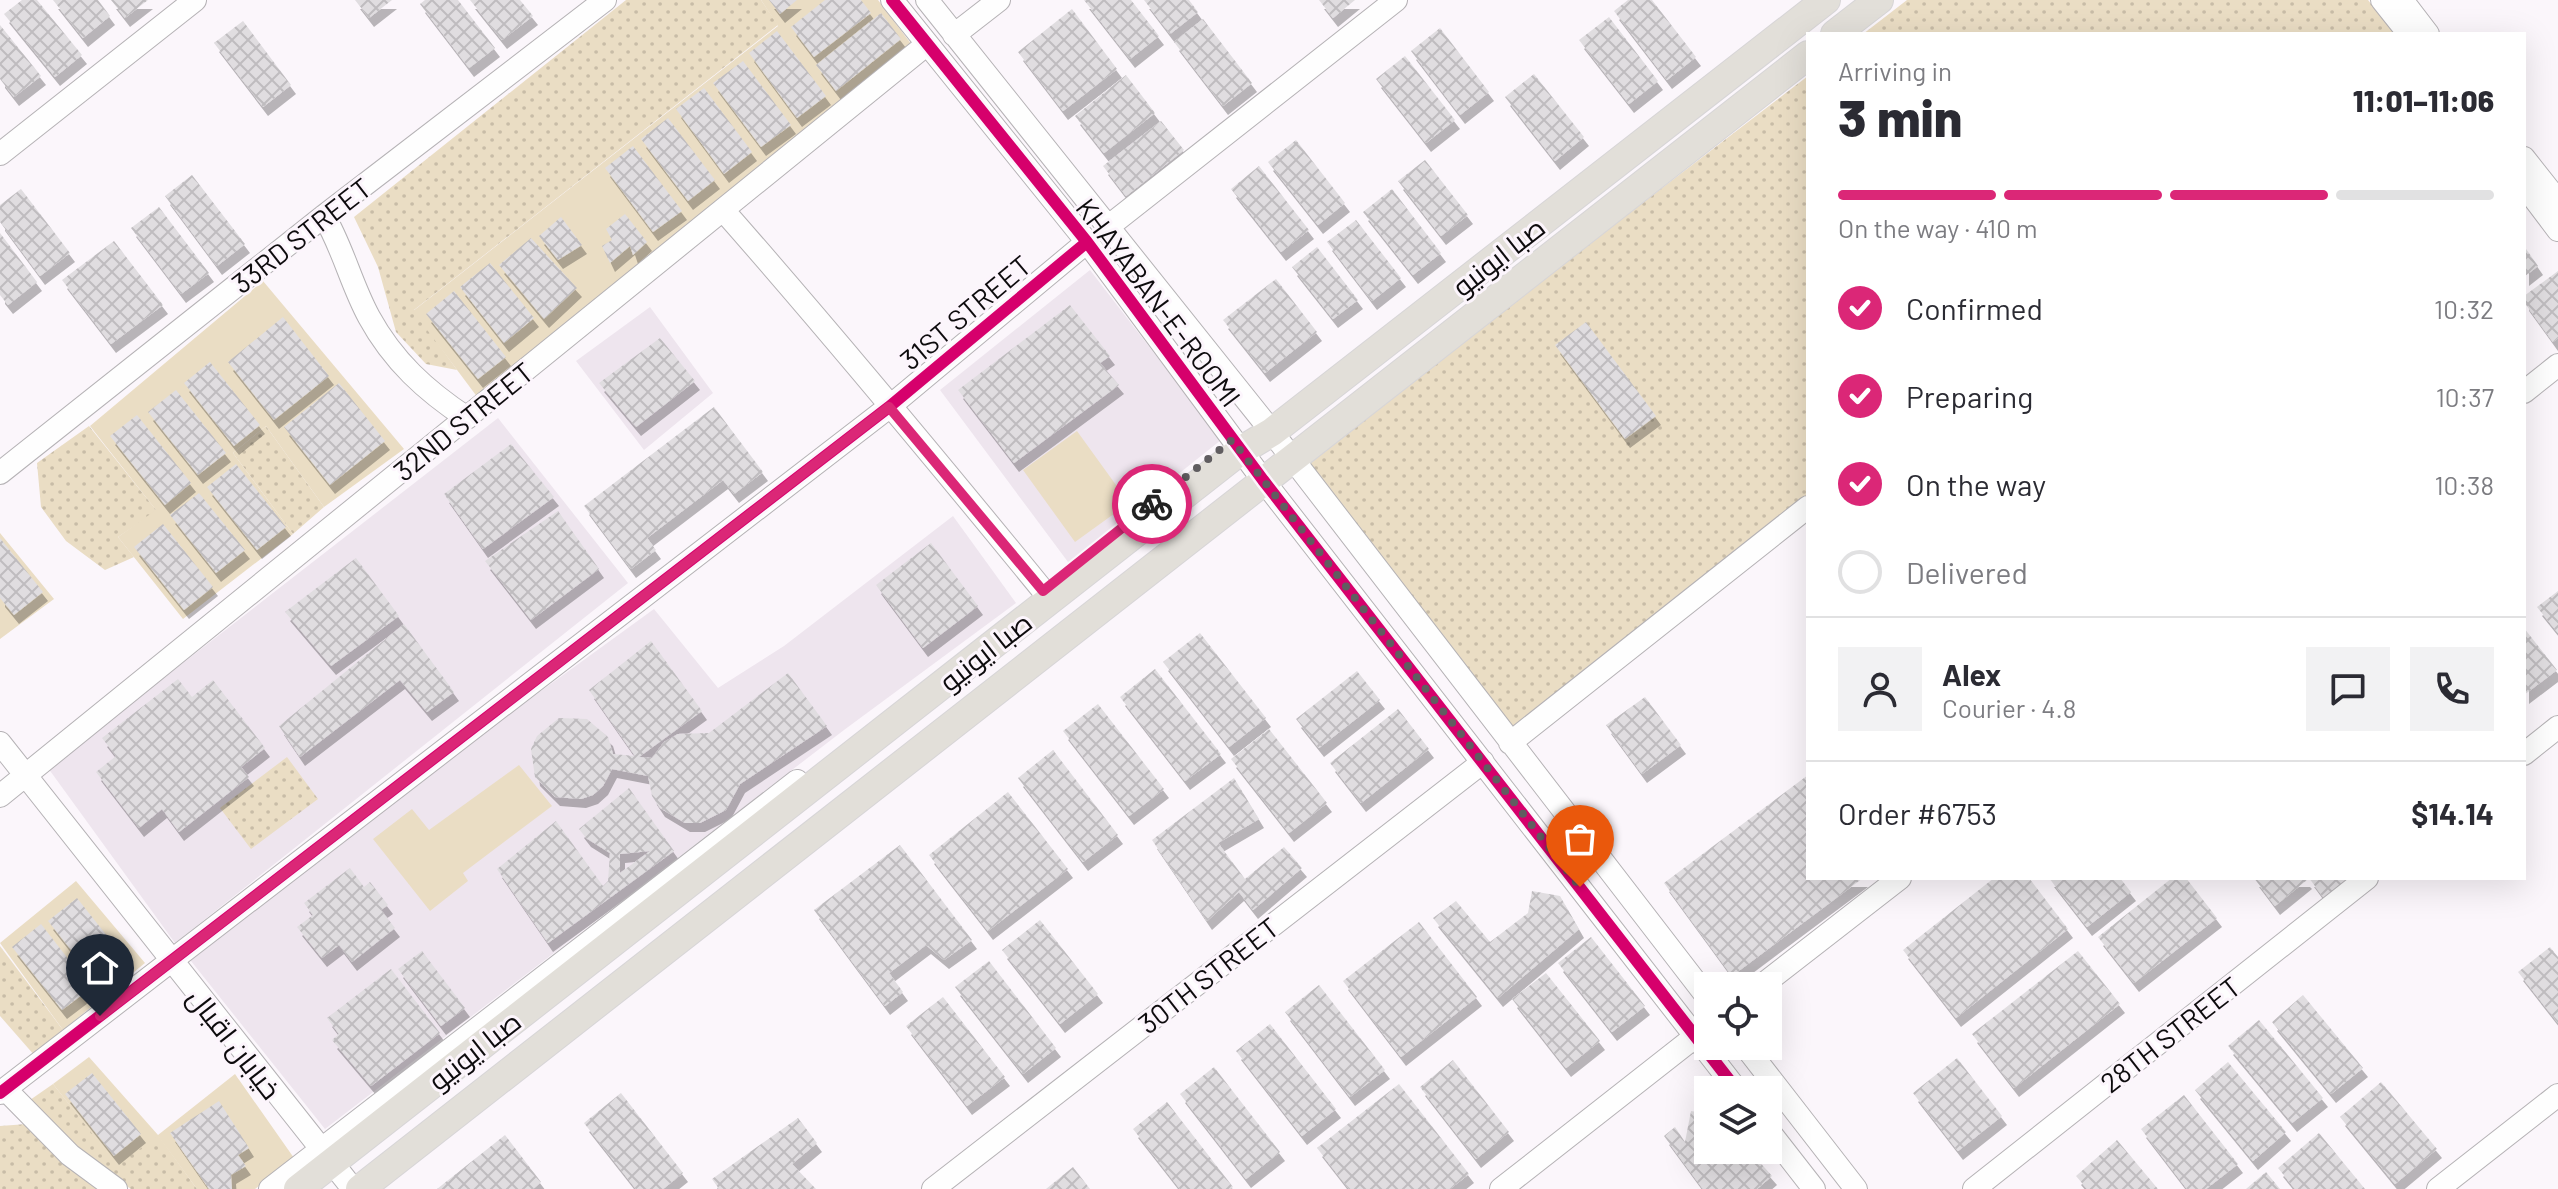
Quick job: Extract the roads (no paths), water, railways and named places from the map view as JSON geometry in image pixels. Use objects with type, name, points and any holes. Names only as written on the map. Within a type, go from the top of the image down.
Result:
[{"type":"main road","name":"صبا ایونیو","points":[[298,1189],[324,1156],[1236,445],[1272,432],[1826,0]]},
{"type":"main road","points":[[1838,32],[1879,0]]},
{"type":"main road","name":"صبا ایونیو","points":[[360,1189],[1806,57]]},
{"type":"street","points":[[0,154],[195,0]]},
{"type":"street","name":"33RD STREET","points":[[0,473],[324,216],[605,0]]},
{"type":"street","name":"KHAYABAN-E-ROOMI","points":[[892,0],[1087,242],[1236,445],[1694,1033]]},
{"type":"street","name":"KHAYABAN-E-ROOMI","points":[[927,0],[1272,432],[1694,980]]},
{"type":"street","points":[[954,35],[999,0]]},
{"type":"street","points":[[1109,226],[1396,0]]},
{"type":"street","points":[[2382,0],[2414,32]]},
{"type":"street","points":[[2402,0],[2414,32]]},
{"type":"street","name":"32ND STREET","points":[[0,796],[926,45]]},
{"type":"street","points":[[2526,161],[2558,201]]},
{"type":"street","points":[[2526,188],[2558,230]]},
{"type":"street","points":[[723,210],[855,360],[889,407],[1047,595]]},
{"type":"street","points":[[324,216],[343,247],[369,317],[390,352],[436,397],[467,418]]},
{"type":"street","name":"31ST STREET","points":[[3,1091],[889,407],[1087,242]]},
{"type":"street","points":[[2526,390],[2558,365]]},
{"type":"street","points":[[1510,743],[1806,509]]},
{"type":"street","points":[[2526,752],[2558,727]]},
{"type":"street","name":"خیابان اقبال","points":[[0,743],[353,1189]]},
{"type":"street","name":"30TH STREET","points":[[933,1189],[1483,762]]},
{"type":"street","points":[[1779,972],[1897,880]]},
{"type":"street","name":"28TH STREET","points":[[1974,1189],[2364,880]]},
{"type":"street","points":[[1501,1189],[1694,1038]]},
{"type":"street","name":"KHAYABAN-E-ROOMI","points":[[1714,1060],[1726,1076]]},
{"type":"street","points":[[1756,1060],[1856,1189]]},
{"type":"street","points":[[3,1091],[70,1155],[116,1189]]},
{"type":"street","points":[[2438,1189],[2558,1095]]},
{"type":"street","points":[[1782,1138],[1787,1140],[1797,1132],[1798,1115]]},
{"type":"street","points":[[1782,1147],[1807,1181]]},
{"type":"street","points":[[1807,1181],[1801,1162],[1807,1153],[1818,1149],[1828,1152]]},
{"type":"street","points":[[270,1189],[324,1156]]}]
